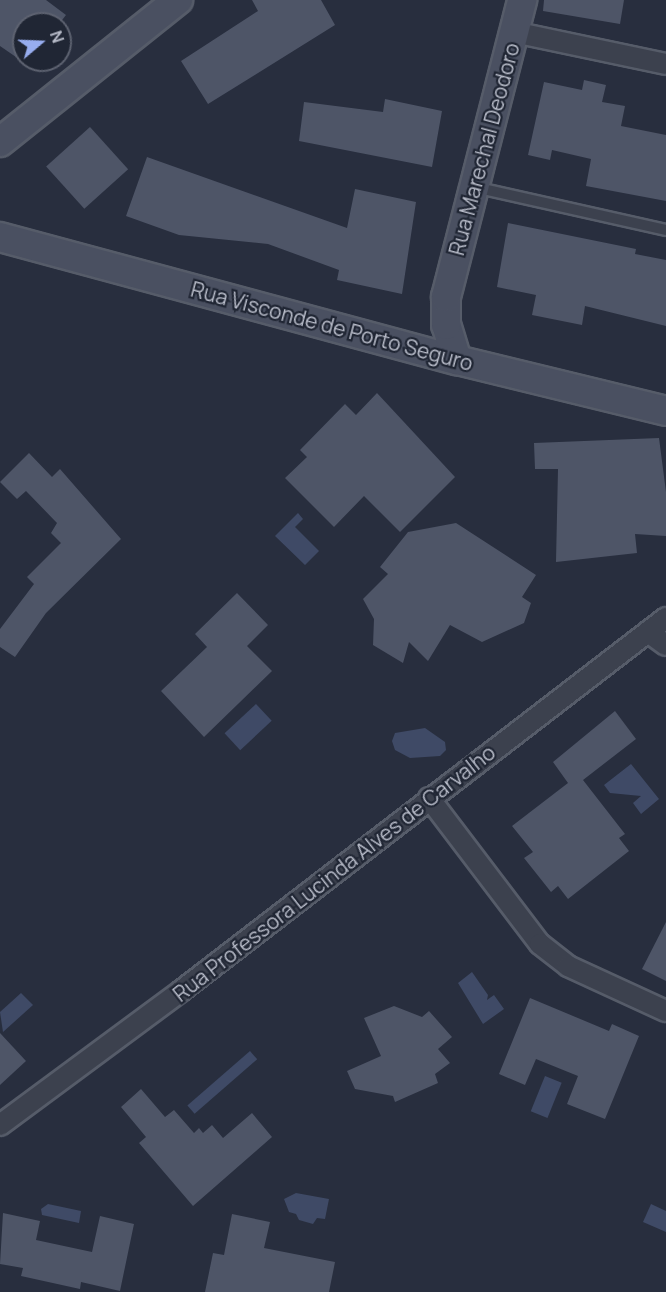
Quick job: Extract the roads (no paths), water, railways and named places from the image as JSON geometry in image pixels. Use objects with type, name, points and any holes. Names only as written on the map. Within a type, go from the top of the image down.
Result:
[{"type":"street","points":[[0,142],[178,0]]},
{"type":"street","name":"Rua Marechal Deodoro","points":[[457,360],[446,325],[446,297],[522,0]]},
{"type":"street","points":[[514,32],[666,64]]},
{"type":"street","name":"Rua Visconde de Porto Seguro","points":[[0,237],[406,344],[457,360],[666,411]]},
{"type":"street","name":"Rua Marechal Deodoro","points":[[406,344],[446,297]]},
{"type":"street","name":"Rua Professora Lucinda Alves de Carvalho","points":[[0,1125],[190,984],[666,618]]},
{"type":"street","points":[[648,632],[666,645]]},
{"type":"street","points":[[429,798],[540,944],[568,966],[666,1011]]},
{"type":"lane","points":[[474,187],[666,230]]},
{"type":"water","points":[[298,513],[303,519],[295,527],[319,551],[305,565],[275,536]]},
{"type":"water","points":[[256,704],[272,721],[240,750],[225,733]]},
{"type":"water","points":[[425,728],[445,742],[446,750],[440,756],[410,758],[395,750],[392,741],[395,733]]},
{"type":"water","points":[[631,764],[659,799],[641,814],[633,803],[641,796],[610,793],[604,785]]},
{"type":"water","points":[[472,972],[488,995],[487,1000],[494,995],[504,1009],[483,1024],[458,983]]},
{"type":"water","points":[[21,993],[33,1005],[3,1032],[0,1012]]},
{"type":"water","points":[[250,1051],[257,1059],[195,1114],[187,1105]]},
{"type":"water","points":[[545,1076],[562,1083],[547,1118],[531,1111]]},
{"type":"water","points":[[296,1193],[329,1199],[325,1219],[317,1218],[313,1224],[299,1220],[296,1214],[289,1212],[284,1199]]},
{"type":"water","points":[[48,1204],[81,1211],[79,1223],[42,1215],[41,1209]]},
{"type":"water","points":[[651,1204],[666,1211],[666,1232],[643,1222]]}]
